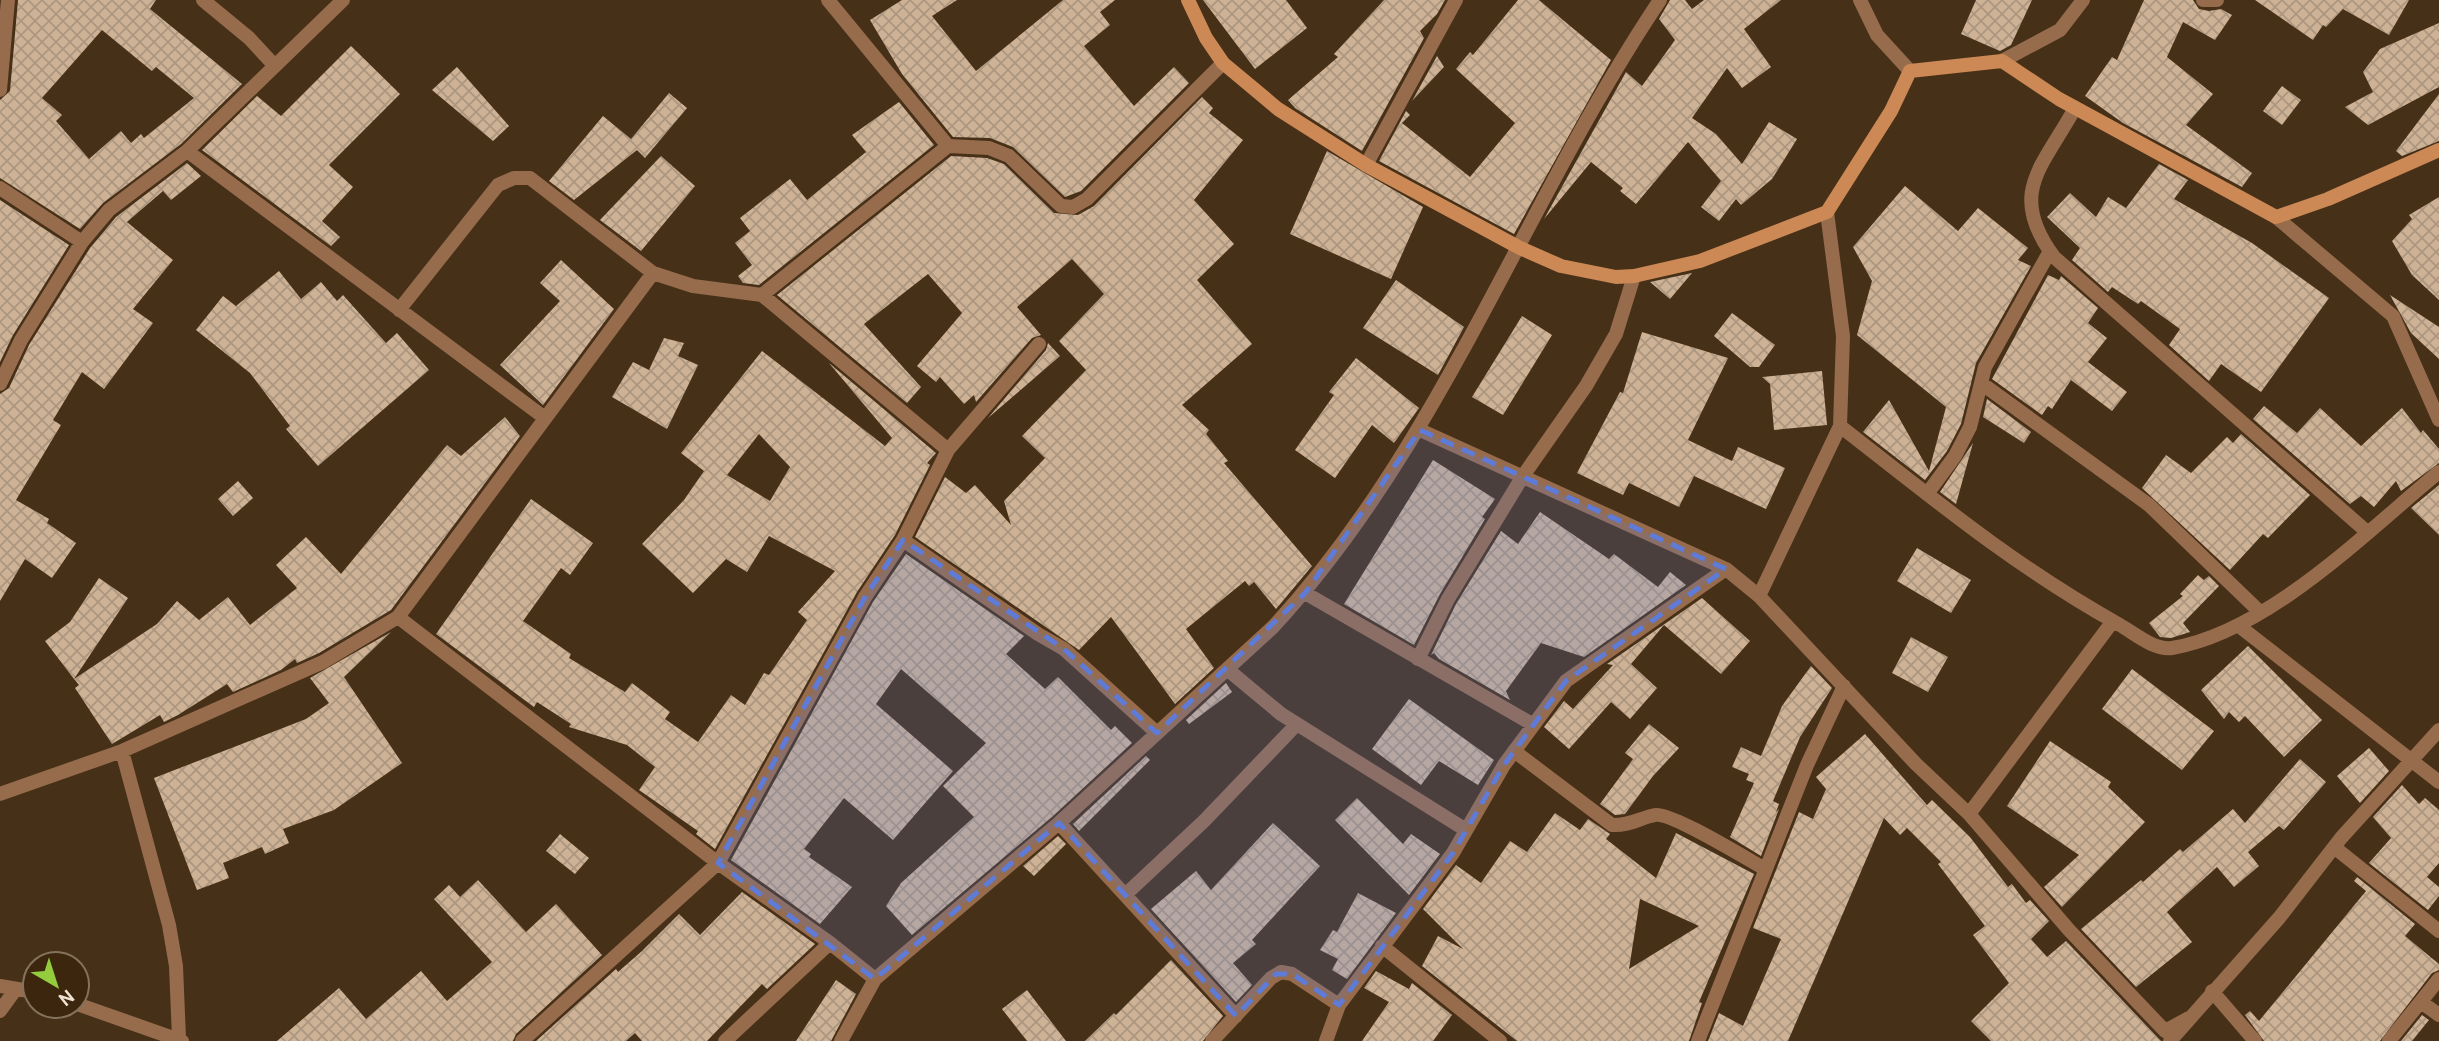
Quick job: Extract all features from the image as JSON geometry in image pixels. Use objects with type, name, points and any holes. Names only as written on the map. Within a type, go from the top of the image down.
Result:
[{"type":"street","points":[[203,0],[249,38],[274,65]]},
{"type":"street","points":[[0,384],[21,340],[82,242],[109,210],[187,151],[343,0]]},
{"type":"street","points":[[828,0],[948,146]]},
{"type":"street","points":[[1188,0],[1206,38],[1223,64],[1278,109],[1366,165],[1520,248],[1571,269],[1616,277],[1634,276],[1700,261],[1827,212],[1891,111],[1910,71]]},
{"type":"street","points":[[1366,165],[1456,0]]},
{"type":"street","points":[[841,1041],[875,979],[1059,823],[1227,669],[1305,593],[1420,430],[1604,87],[1660,0]]},
{"type":"street","points":[[1860,0],[1877,35],[1910,71]]},
{"type":"street","points":[[1910,71],[2002,61],[2060,30],[2083,0]]},
{"type":"street","points":[[2203,0],[2217,0]]},
{"type":"street","points":[[0,90],[5,5]]},
{"type":"street","points":[[2002,61],[2076,108],[2276,217],[2393,316],[2439,420]]},
{"type":"street","points":[[762,295],[948,146],[989,148],[1009,156],[1052,199],[1061,206],[1073,207],[1087,199],[1223,64]]},
{"type":"street","points":[[2076,108],[2030,189],[2032,219],[2050,251],[2366,531]]},
{"type":"street","points":[[2276,217],[2328,199],[2439,150]]},
{"type":"street","points":[[187,151],[545,418]]},
{"type":"street","points":[[399,310],[498,185],[514,178],[530,178],[653,273],[694,286],[762,295],[948,450]]},
{"type":"street","points":[[0,188],[82,242]]},
{"type":"street","points":[[1759,596],[1840,426],[1843,336],[1827,212]]},
{"type":"street","points":[[1927,494],[1955,456],[1970,427],[1985,367],[2007,323],[2050,251]]},
{"type":"street","points":[[0,794],[122,751],[323,663],[398,617],[653,273]]},
{"type":"street","points":[[1418,659],[1448,599],[1522,477],[1586,386],[1616,334],[1634,276]]},
{"type":"street","points":[[522,1041],[718,863],[865,597],[903,540],[948,450],[1039,344]]},
{"type":"street","points":[[1980,383],[2149,505],[2260,612]]},
{"type":"street","points":[[2427,394],[2439,383]]},
{"type":"street","points":[[1840,426],[1994,548],[2156,646],[2170,649],[2239,626],[2301,584],[2439,472]]},
{"type":"street","points":[[1420,430],[1726,569],[1759,596],[1916,764],[1969,814],[2069,930],[2165,1031],[2189,1018]]},
{"type":"street","points":[[903,540],[1038,634],[1064,649],[1157,733]]},
{"type":"street","points":[[1326,1041],[1339,1005],[1453,853],[1514,751],[1566,681],[1726,569]]},
{"type":"street","points":[[1305,593],[1532,724]]},
{"type":"street","points":[[398,617],[718,863],[830,943],[875,979]]},
{"type":"street","points":[[1969,814],[2113,621]]},
{"type":"street","points":[[2239,626],[2439,782]]},
{"type":"street","points":[[1227,669],[1297,724],[1466,830]]},
{"type":"street","points":[[1698,1041],[1807,765],[1844,686]]},
{"type":"street","points":[[1125,895],[1204,821],[1297,724]]},
{"type":"street","points":[[2170,1041],[2279,918],[2334,847],[2439,730]]},
{"type":"street","points":[[91,1009],[179,1040],[176,966],[169,925],[122,751]]},
{"type":"street","points":[[1514,751],[1612,825],[1631,823],[1657,814],[1675,820],[1765,869]]},
{"type":"street","points":[[1059,823],[1236,1016]]},
{"type":"street","points":[[2334,847],[2439,931]]},
{"type":"street","points":[[725,1041],[830,943]]},
{"type":"street","points":[[1382,946],[1500,1041]]},
{"type":"street","points":[[1212,1041],[1271,978],[1280,972],[1292,974],[1339,1005]]},
{"type":"street","points":[[2389,1041],[2439,979]]},
{"type":"street","points":[[0,986],[21,990]]},
{"type":"street","points":[[0,1011],[16,989]]},
{"type":"street","points":[[2212,991],[2255,1041]]},
{"type":"street","points":[[2421,1002],[2439,1015]]},
{"type":"highlighted area","points":[[1420,430],[1726,569],[1566,681],[1504,765],[1453,853],[1339,1005],[1292,974],[1276,974],[1236,1016],[1059,823],[875,979],[718,863],[865,597],[903,540],[1064,649],[1157,733],[1305,593]]},
{"type":"building","points":[[18,0],[156,0],[150,9],[242,84],[181,144],[103,203],[80,229],[0,178],[0,100],[10,91]],"holes":[[[102,30],[152,71],[156,67],[194,98],[144,138],[141,134],[131,143],[121,131],[89,159],[56,121],[62,115],[42,98]]]},
{"type":"building","points":[[902,0],[957,0],[932,16],[976,71],[1063,0],[1115,0],[1100,12],[1110,25],[1084,46],[1134,106],[1174,67],[1189,83],[1081,191],[1065,197],[1013,147],[990,138],[953,137],[902,74],[870,20]]},
{"type":"building","points":[[1203,0],[1286,0],[1307,28],[1255,69]]},
{"type":"building","points":[[1384,0],[1445,0],[1437,14],[1420,31],[1424,38],[1362,151],[1295,108],[1288,100],[1338,57],[1334,54]]},
{"type":"building","points":[[1518,0],[1539,0],[1611,60],[1514,234],[1379,161],[1406,111],[1410,115],[1402,123],[1470,177],[1515,123],[1456,69],[1470,52],[1473,55]]},
{"type":"building","points":[[1670,0],[1685,0],[1692,9],[1704,0],[1781,0],[1744,29],[1771,67],[1742,88],[1727,68],[1692,118],[1716,134],[1742,164],[1769,122],[1797,139],[1772,179],[1741,205],[1736,199],[1719,221],[1701,207],[1721,181],[1688,142],[1636,204],[1620,191],[1623,188],[1591,162],[1544,219],[1626,72],[1642,86],[1675,40],[1659,19]]},
{"type":"building","points":[[1976,0],[2032,0],[2011,45],[2000,51],[1961,34]]},
{"type":"building","points":[[2144,0],[2193,0],[2199,9],[2221,9],[2232,15],[2215,40],[2183,22],[2167,57],[2213,94],[2186,125],[2252,173],[2242,187],[2123,123],[2085,96],[2112,57],[2117,60]]},
{"type":"building","points":[[2255,0],[2409,0],[2389,35],[2343,9],[2326,27],[2323,25],[2313,40]]},
{"type":"building","points":[[2439,23],[2439,87],[2368,125],[2345,107],[2373,92],[2363,72],[2380,49]]},
{"type":"building","points":[[351,46],[400,94],[329,165],[353,187],[322,221],[340,237],[331,246],[202,150],[257,96],[281,116]]},
{"type":"building","points":[[1437,56],[1444,67],[1412,101]]},
{"type":"building","points":[[457,67],[509,126],[493,141],[432,90]]},
{"type":"building","points":[[2282,86],[2301,100],[2282,125],[2263,111]]},
{"type":"building","points":[[669,93],[687,108],[645,158],[637,150],[574,200],[549,181],[603,116],[631,139]]},
{"type":"building","points":[[2439,94],[2439,141],[2402,156],[2396,151]]},
{"type":"building","points":[[1202,97],[1213,108],[1209,113],[1243,140],[1194,200],[1234,244],[1197,280],[1252,344],[1182,405],[1209,430],[1206,434],[1228,461],[1224,463],[1312,566],[1276,609],[1254,582],[1249,586],[1245,581],[1186,629],[1214,668],[1175,704],[1111,617],[1079,650],[915,537],[945,477],[966,493],[975,485],[1011,525],[1004,501],[1045,458],[1022,436],[1086,370],[1059,341],[1104,294],[1072,259],[1017,307],[1041,335],[1032,338],[976,402],[974,395],[964,404],[940,377],[936,382],[917,366],[962,313],[928,274],[864,324],[921,387],[907,403],[777,295],[951,156],[987,158],[1004,164],[1054,213],[1078,215],[1094,206]]},
{"type":"building","points":[[899,102],[934,145],[759,285],[743,283],[738,276],[752,265],[735,243],[750,231],[740,218],[790,179],[807,200],[866,152],[852,135]]},
{"type":"building","points":[[1327,151],[1423,207],[1391,279],[1290,234]]},
{"type":"building","points":[[661,156],[695,186],[641,251],[600,220]]},
{"type":"building","points":[[187,163],[201,176],[171,200],[163,191],[127,222],[173,260],[133,309],[153,323],[104,389],[82,372],[53,420],[61,425],[16,500],[49,519],[47,523],[76,543],[52,578],[25,559],[0,601],[0,394],[9,388],[29,345],[90,248],[116,217]]},
{"type":"building","points":[[2159,164],[2188,180],[2174,199],[2252,243],[2329,298],[2261,392],[2221,364],[2209,381],[2169,345],[2180,329],[2141,301],[2138,304],[2112,287],[2108,292],[2072,260],[2080,248],[2047,217],[2070,193],[2096,217],[2108,197],[2126,208]]},
{"type":"building","points":[[1905,186],[1958,231],[1978,208],[2028,248],[2018,260],[2031,266],[1976,363],[1961,424],[1947,451],[1925,480],[1863,432],[1889,400],[1929,471],[1946,407],[1857,335],[1872,281],[1853,247]]},
{"type":"building","points":[[2439,197],[2439,300],[2412,275],[2392,241],[2412,219],[2409,215]]},
{"type":"building","points":[[0,200],[69,245],[13,335],[0,362]]},
{"type":"building","points":[[561,260],[614,309],[543,405],[500,365],[560,301],[540,283]]},
{"type":"building","points":[[279,271],[301,299],[321,282],[337,301],[343,295],[386,343],[397,333],[429,370],[318,466],[286,429],[290,426],[250,373],[196,330],[223,296],[236,306]]},
{"type":"building","points":[[1692,273],[1670,299],[1650,282]]},
{"type":"building","points":[[2048,275],[2059,280],[2061,276],[2098,308],[2088,323],[2107,338],[2088,362],[2127,392],[2112,411],[2071,380],[2052,409],[2048,406],[2042,415],[1992,379]]},
{"type":"building","points":[[1396,280],[1464,327],[1438,375],[1363,328]]},
{"type":"building","points":[[2390,295],[2439,327],[2439,359],[2411,333]]},
{"type":"building","points":[[1732,313],[1775,345],[1759,367],[1750,367],[1714,336]]},
{"type":"building","points":[[1522,316],[1552,335],[1503,415],[1472,397]]},
{"type":"building","points":[[1642,332],[1728,358],[1688,440],[1732,461],[1738,447],[1785,468],[1766,509],[1694,476],[1679,507],[1629,483],[1623,495],[1577,473],[1620,392],[1623,393]]},
{"type":"building","points":[[664,338],[684,343],[678,356],[698,365],[667,429],[612,397],[633,362],[649,370]]},
{"type":"building","points":[[1048,343],[1060,356],[988,418],[1046,350]]},
{"type":"building","points":[[762,351],[885,446],[892,438],[829,363],[936,453],[927,463],[930,465],[895,535],[857,592],[715,849],[696,834],[698,831],[639,790],[655,767],[627,745],[569,727],[571,724],[537,702],[534,707],[436,634],[531,499],[593,543],[570,575],[561,568],[523,621],[571,654],[569,658],[625,692],[632,683],[670,712],[665,719],[698,742],[731,695],[745,705],[764,673],[769,675],[807,620],[798,612],[835,571],[769,536],[747,572],[726,559],[693,593],[642,544],[684,500],[704,471],[681,453]],"holes":[[[759,434],[790,467],[770,501],[727,475]]]},
{"type":"building","points":[[1356,358],[1419,408],[1394,443],[1372,425],[1335,478],[1295,450],[1334,395],[1329,392]]},
{"type":"building","points":[[1822,371],[1827,425],[1774,430],[1770,384],[1762,377]]},
{"type":"building","points":[[1987,399],[2031,432],[2024,443],[1983,417]]},
{"type":"building","points":[[2264,406],[2297,433],[2320,408],[2361,446],[2402,408],[2421,433],[2423,430],[2439,449],[2439,463],[2401,491],[2396,481],[2374,507],[2361,496],[2350,504],[2253,419]]},
{"type":"building","points":[[505,417],[520,436],[391,610],[319,653],[297,663],[295,659],[281,670],[233,692],[227,684],[178,715],[164,722],[160,715],[112,744],[75,688],[79,685],[74,679],[157,624],[177,601],[199,620],[228,597],[250,625],[297,588],[276,565],[306,537],[341,574],[447,445],[461,456]]},
{"type":"building","points":[[2241,434],[2310,495],[2268,538],[2263,534],[2230,570],[2142,488],[2166,455],[2191,473],[2227,437],[2233,443]]},
{"type":"building","points":[[1973,443],[1956,504],[1940,492]]},
{"type":"building","points":[[1433,460],[1495,499],[1482,517],[1485,519],[1440,594],[1414,645],[1344,604]]},
{"type":"building","points":[[238,481],[253,498],[233,516],[218,499]]},
{"type":"building","points":[[2439,485],[2439,535],[2411,508]]},
{"type":"building","points":[[1540,512],[1609,559],[1614,554],[1658,587],[1670,572],[1686,585],[1584,657],[1541,643],[1506,691],[1510,700],[1439,659],[1434,653],[1431,655],[1456,604],[1501,531],[1518,544]]},
{"type":"building","points":[[1917,548],[1971,580],[1951,613],[1897,581]]},
{"type":"building","points":[[906,554],[1024,636],[1006,654],[1045,689],[1058,677],[1111,730],[1115,726],[1132,743],[1053,816],[912,935],[886,906],[901,883],[974,817],[943,786],[986,743],[901,669],[876,704],[953,771],[893,840],[844,798],[804,849],[811,854],[809,857],[852,887],[820,924],[731,860],[873,602]]},
{"type":"building","points":[[2198,575],[2204,580],[2209,576],[2219,586],[2183,623],[2190,632],[2171,638],[2160,637],[2149,623],[2183,596],[2180,594]]},
{"type":"building","points":[[99,578],[128,598],[74,679],[45,641],[70,622]]},
{"type":"building","points":[[1702,598],[1750,641],[1721,674],[1664,625],[1631,664],[1657,688],[1630,719],[1611,702],[1569,749],[1544,727],[1564,701],[1573,709],[1613,665],[1607,664]]},
{"type":"building","points":[[391,632],[344,677],[402,763],[334,810],[283,829],[289,843],[265,854],[262,847],[223,863],[229,878],[197,890],[154,778],[306,719],[329,703],[310,678]]},
{"type":"building","points":[[1911,637],[1948,657],[1928,692],[1892,673]]},
{"type":"building","points":[[2248,646],[2322,720],[2284,757],[2245,716],[2239,722],[2229,712],[2224,719],[2201,690]]},
{"type":"building","points":[[1811,666],[1832,688],[1800,737],[1773,801],[1779,804],[1776,812],[1779,809],[1761,856],[1730,837],[1754,783],[1746,780],[1749,774],[1732,767],[1741,747],[1761,756],[1782,706]]},
{"type":"building","points":[[2132,669],[2214,731],[2182,770],[2102,709]]},
{"type":"building","points":[[1226,683],[1232,692],[1189,724],[1186,720]]},
{"type":"building","points":[[1409,699],[1494,760],[1478,785],[1439,761],[1421,785],[1372,749]]},
{"type":"building","points":[[1649,724],[1679,748],[1653,776],[1625,814],[1615,815],[1600,804],[1633,759],[1625,753]]},
{"type":"building","points":[[1865,734],[1927,805],[1932,800],[1970,837],[2008,887],[2012,884],[2026,903],[2030,900],[2049,921],[2031,939],[2047,957],[2066,941],[2161,1041],[1991,1041],[1971,1021],[2009,983],[1973,935],[1985,926],[1938,864],[1941,862],[1907,828],[1900,835],[1884,818],[1788,1041],[1708,1041],[1719,1013],[1743,1026],[1781,939],[1753,928],[1799,812],[1813,819],[1826,789],[1816,777]]},
{"type":"building","points":[[2050,741],[2111,782],[2108,787],[2145,822],[2062,907],[2044,887],[2079,855],[2007,806]]},
{"type":"building","points":[[2369,748],[2389,771],[2360,803],[2337,776]]},
{"type":"building","points":[[1146,756],[1150,760],[1079,831],[1073,824]]},
{"type":"building","points":[[2300,759],[2326,782],[2284,830],[2279,826],[2248,852],[2259,866],[2234,887],[2217,867],[2167,912],[2192,942],[2136,987],[2081,929],[2141,880],[2143,882],[2180,849],[2183,852],[2233,809],[2245,823]]},
{"type":"building","points":[[2402,785],[2419,804],[2425,798],[2439,810],[2439,863],[2427,877],[2439,887],[2439,896],[2428,910],[2369,863],[2391,838],[2373,817]]},
{"type":"building","points":[[1357,798],[1403,844],[1411,834],[1440,854],[1409,895],[1335,820]]},
{"type":"building","points":[[1555,813],[1580,830],[1588,819],[1610,834],[1606,839],[1656,878],[1676,833],[1754,874],[1699,1002],[1702,1003],[1689,1041],[1517,1041],[1422,966],[1438,936],[1463,949],[1423,909],[1456,865],[1481,883],[1510,841],[1527,852]],"holes":[[[1640,899],[1699,926],[1629,969]]]},
{"type":"building","points":[[1273,823],[1320,866],[1252,940],[1256,944],[1233,963],[1252,985],[1236,1002],[1151,909],[1196,871],[1211,890]]},
{"type":"building","points":[[560,834],[589,858],[575,874],[546,851]]},
{"type":"building","points":[[1058,836],[1066,844],[1034,876],[1023,866]]},
{"type":"building","points":[[2357,877],[2415,924],[2405,936],[2439,964],[2439,970],[2432,973],[2380,1041],[2264,1041],[2245,1015],[2250,1011],[2259,1021],[2366,891],[2354,881]]},
{"type":"building","points":[[478,880],[526,932],[556,904],[602,955],[516,1034],[513,1041],[277,1041],[339,988],[366,1019],[421,971],[447,1001],[492,962],[434,899],[449,885],[460,897]]},
{"type":"building","points":[[742,892],[815,944],[767,989],[762,984],[707,1041],[642,1041],[635,1033],[626,1041],[536,1041],[616,969],[618,972],[642,951],[679,914],[700,935]]},
{"type":"building","points":[[1358,893],[1396,913],[1347,979],[1332,970],[1338,959],[1320,950],[1333,930],[1337,932]]},
{"type":"building","points":[[1171,960],[1223,1016],[1203,1041],[1085,1041],[1114,1013],[1116,1015]]},
{"type":"building","points":[[1376,971],[1409,989],[1412,983],[1452,1015],[1433,1041],[1362,1041],[1389,1002],[1364,988]]},
{"type":"building","points":[[836,980],[856,994],[831,1041],[796,1041]]},
{"type":"building","points":[[1027,990],[1066,1041],[1027,1041],[1002,1009]]},
{"type":"building","points":[[2422,1015],[2429,1020],[2412,1041],[2401,1041]]}]
